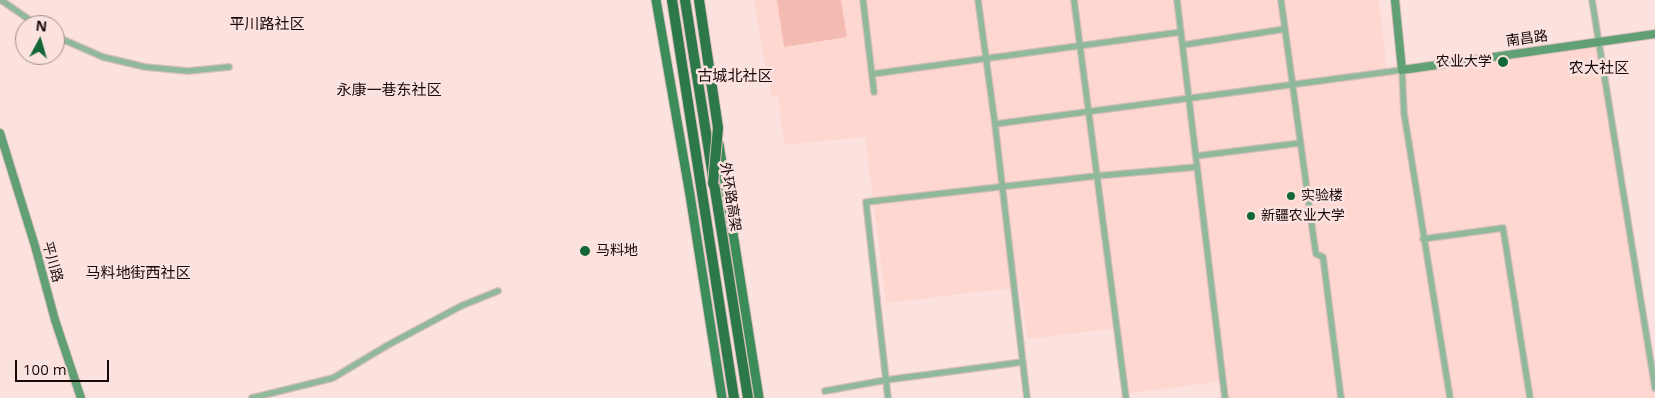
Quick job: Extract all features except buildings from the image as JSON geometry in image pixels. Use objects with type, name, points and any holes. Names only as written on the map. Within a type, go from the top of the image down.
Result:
[{"type":"highway","name":"外环路高架","points":[[672,0],[734,398]]},
{"type":"highway","name":"外环路高架","points":[[684,0],[748,398]]},
{"type":"highway","points":[[699,0],[718,128],[714,184]]},
{"type":"main road","points":[[656,0],[690,195],[722,398]]},
{"type":"main road","points":[[699,0],[724,180],[759,398]]},
{"type":"street","points":[[1,0],[23,15]]},
{"type":"street","points":[[863,0],[874,92]]},
{"type":"street","points":[[978,0],[996,124],[1027,398]]},
{"type":"street","points":[[1074,0],[1126,398]]},
{"type":"street","points":[[1177,0],[1225,398]]},
{"type":"street","points":[[1281,0],[1316,254],[1323,257],[1341,398]]},
{"type":"street","points":[[1394,0],[1402,70],[1404,113],[1450,398]]},
{"type":"street","points":[[1592,0],[1597,41],[1655,388]]},
{"type":"street","points":[[1183,45],[1285,29]]},
{"type":"street","points":[[872,74],[1181,32]]},
{"type":"street","name":"南昌路","points":[[1402,70],[1655,34]]},
{"type":"street","points":[[65,40],[103,57],[145,67],[188,71],[229,67]]},
{"type":"street","points":[[996,124],[1402,70]]},
{"type":"street","name":"平川路","points":[[0,133],[35,246],[55,320],[81,398]]},
{"type":"street","points":[[1196,156],[1300,143]]},
{"type":"street","points":[[888,398],[866,202],[1096,176],[1198,167]]},
{"type":"street","points":[[1424,239],[1503,228],[1530,398]]},
{"type":"street","points":[[252,398],[333,378],[445,314],[498,291]]},
{"type":"street","points":[[825,391],[886,380],[1023,362]]},
{"type":"shaded area","name":"新疆农业大学","points":[[754,0],[1379,0],[1387,71],[1597,41],[1655,378],[1655,398],[1225,398],[1223,381],[1125,394],[1117,328],[1027,339],[1020,287],[886,303],[865,137],[784,145],[778,97],[771,97]]},
{"type":"shaded area","points":[[777,0],[841,0],[847,37],[784,47]]},
{"type":"place","name":"农业大学","points":[[1503,62]]},
{"type":"place","name":"实验楼","points":[[1291,196]]},
{"type":"place","name":"新疆农业大学","points":[[1251,216]]},
{"type":"place","name":"马料地","points":[[585,251]]},
{"type":"district","name":"平川路社区","points":[[267,25]]},
{"type":"district","name":"农大社区","points":[[1599,69]]},
{"type":"district","name":"古城北社区","points":[[735,77]]},
{"type":"district","name":"永康一巷东社区","points":[[389,91]]},
{"type":"district","name":"马料地街西社区","points":[[138,274]]}]
